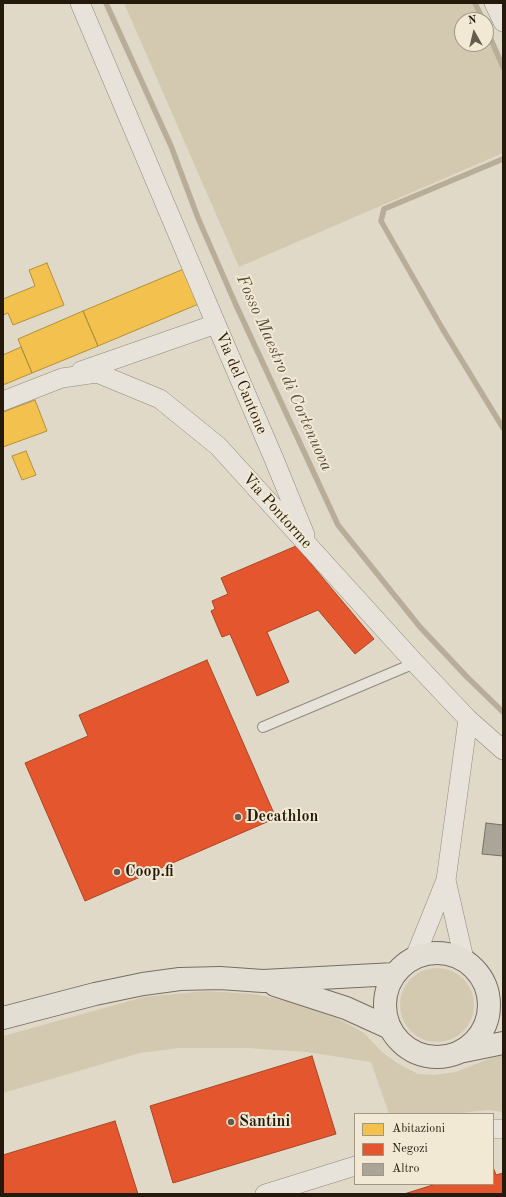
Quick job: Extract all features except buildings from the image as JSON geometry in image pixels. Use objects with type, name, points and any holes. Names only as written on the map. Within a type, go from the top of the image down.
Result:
[{"type":"main road","points":[[464,1051],[477,1040],[486,1025],[490,1008],[488,991],[484,980],[479,972],[464,959],[456,955],[435,952],[415,957],[408,961],[395,974],[385,995],[385,1012],[390,1028],[400,1042],[414,1052],[430,1057],[447,1057],[464,1051],[503,1043]]},
{"type":"main road","points":[[3,1018],[63,1001],[143,984],[180,979],[220,978],[263,981],[395,974]]},
{"type":"main road","points":[[484,980],[503,994]]},
{"type":"main road","points":[[263,981],[346,1008],[390,1028]]},
{"type":"street","points":[[80,3],[216,324]]},
{"type":"street","points":[[494,3],[503,22]]},
{"type":"street","name":"Via del Cantone","points":[[62,378],[216,324],[274,458],[310,547]]},
{"type":"street","name":"Via Pontorme","points":[[3,401],[62,378],[97,373],[160,399],[218,446],[415,663],[468,719],[503,750]]},
{"type":"street","points":[[415,957],[446,880],[468,719]]},
{"type":"street","points":[[446,880],[464,959]]},
{"type":"street","points":[[265,1194],[354,1166]]},
{"type":"lane","points":[[263,727],[415,663]]},
{"type":"shaded area","points":[[124,3],[473,3],[477,12],[454,12],[454,52],[494,51],[503,72],[503,153],[239,267]]},
{"type":"shaded area","points":[[437,968],[458,974],[468,984],[474,1005],[468,1026],[458,1036],[437,1042],[416,1036],[406,1026],[400,1005],[406,984],[416,974]]},
{"type":"shaded area","points":[[206,991],[255,994],[304,1005],[337,1018],[364,1033],[382,1052],[397,1063],[418,1074],[435,1075],[456,1072],[491,1058],[503,1055],[503,1112],[489,1110],[464,1113],[389,1113],[371,1062],[307,1052],[246,1048],[179,1048],[140,1053],[3,1093],[3,1036],[144,997]]},
{"type":"waterway","name":"Fosso Maestro di Cortenuova","points":[[106,3],[171,146],[198,218],[236,305],[338,525],[420,627],[467,677],[503,712]]},
{"type":"waterway","points":[[475,3],[479,12]]},
{"type":"waterway","points":[[494,46],[503,67]]},
{"type":"waterway","points":[[503,159],[384,209],[381,221],[442,328],[503,428]]},
{"type":"place","name":"Decathlon","points":[[238,817]]},
{"type":"place","name":"Coop.fi","points":[[117,872]]},
{"type":"place","name":"Santini","points":[[231,1122]]}]
